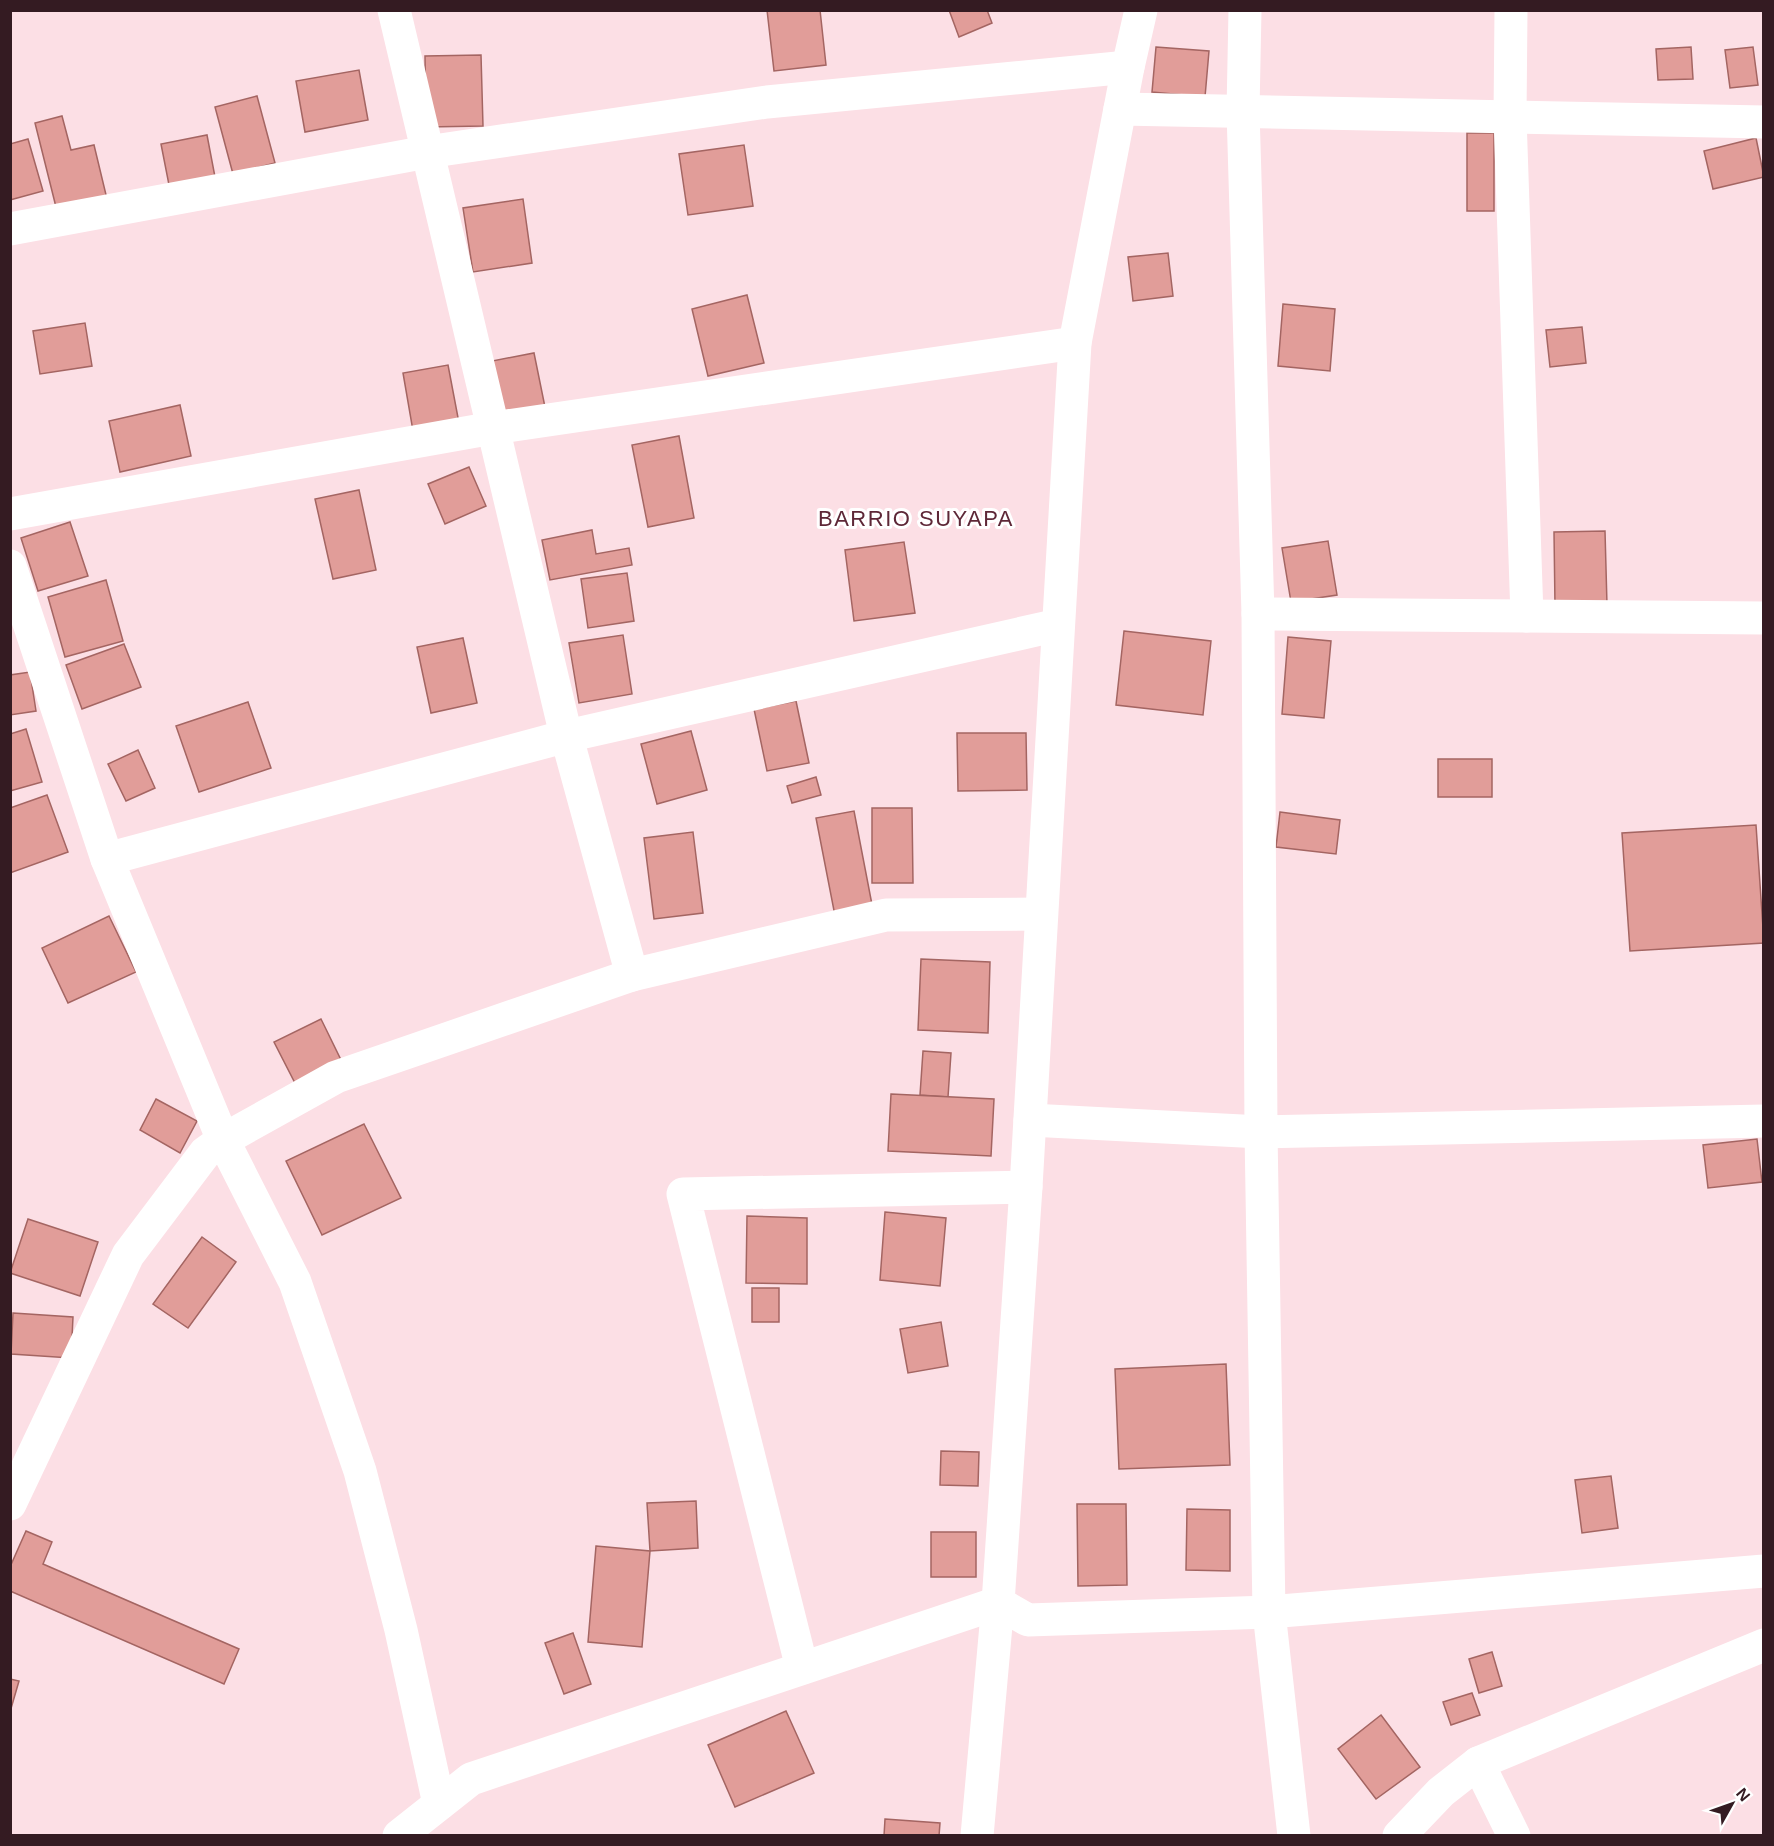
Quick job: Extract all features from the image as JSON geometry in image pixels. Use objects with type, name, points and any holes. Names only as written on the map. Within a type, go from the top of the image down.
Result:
[{"type":"street","points":[[394,10],[567,736],[632,975]]},
{"type":"street","points":[[977,1836],[998,1603],[1026,1187],[1075,343],[1141,10]]},
{"type":"street","points":[[1245,10],[1243,111],[1258,614],[1260,1132],[1269,1612],[1294,1836]]},
{"type":"street","points":[[1511,10],[1510,117],[1527,616]]},
{"type":"street","points":[[10,229],[427,152],[767,102],[1128,67]]},
{"type":"street","points":[[1120,109],[1764,122]]},
{"type":"street","points":[[10,514],[493,429],[1075,343]]},
{"type":"street","points":[[10,567],[107,859],[223,1140],[295,1282],[360,1471],[400,1630],[439,1804]]},
{"type":"street","points":[[1258,614],[1764,618]]},
{"type":"street","points":[[107,859],[567,736],[1058,625]]},
{"type":"street","points":[[10,1504],[128,1255],[205,1153],[223,1140],[336,1077],[632,975],[886,915],[1041,914]]},
{"type":"street","points":[[1030,1120],[1260,1132],[1764,1121]]},
{"type":"street","points":[[802,1668],[683,1194],[1026,1187]]},
{"type":"street","points":[[399,1836],[471,1779],[998,1603],[1028,1620],[1269,1612],[1764,1571]]},
{"type":"street","points":[[1399,1836],[1441,1792],[1478,1763],[1764,1645]]},
{"type":"street","points":[[1478,1763],[1514,1836]]},
{"type":"building","points":[[767,10],[820,10],[826,65],[774,71]]},
{"type":"building","points":[[949,10],[987,10],[992,23],[959,37]]},
{"type":"building","points":[[1156,47],[1209,51],[1205,97],[1152,92]]},
{"type":"building","points":[[1691,47],[1693,79],[1658,80],[1656,49]]},
{"type":"building","points":[[1753,47],[1758,85],[1730,88],[1725,50]]},
{"type":"building","points":[[481,55],[483,126],[426,127],[425,56]]},
{"type":"building","points":[[359,70],[368,120],[305,132],[296,81]]},
{"type":"building","points":[[257,96],[275,163],[233,174],[215,107]]},
{"type":"building","points":[[62,116],[71,150],[94,145],[107,199],[57,211],[35,123]]},
{"type":"building","points":[[1467,133],[1494,133],[1494,211],[1467,211]]},
{"type":"building","points":[[207,135],[215,177],[169,185],[161,144]]},
{"type":"building","points":[[1756,138],[1764,177],[1713,189],[1704,151]]},
{"type":"building","points":[[28,139],[43,191],[10,200],[10,144]]},
{"type":"building","points":[[744,145],[753,206],[688,215],[679,154]]},
{"type":"building","points":[[523,199],[532,263],[473,272],[463,208]]},
{"type":"building","points":[[1168,253],[1173,296],[1133,301],[1128,257]]},
{"type":"building","points":[[747,295],[764,363],[708,376],[692,309]]},
{"type":"building","points":[[1283,304],[1335,309],[1330,371],[1278,366]]},
{"type":"building","points":[[85,323],[92,366],[40,374],[33,331]]},
{"type":"building","points":[[1582,327],[1586,363],[1550,367],[1546,330]]},
{"type":"building","points":[[534,353],[546,412],[503,420],[492,361]]},
{"type":"building","points":[[448,365],[459,423],[413,431],[403,373]]},
{"type":"building","points":[[180,405],[191,456],[120,472],[109,421]]},
{"type":"building","points":[[679,436],[694,518],[648,527],[632,445]]},
{"type":"building","points":[[469,467],[486,506],[445,524],[428,484]]},
{"type":"building","points":[[359,490],[376,570],[333,579],[315,499]]},
{"type":"building","points":[[70,522],[88,576],[38,591],[21,538]]},
{"type":"building","points":[[592,530],[596,554],[629,548],[632,565],[550,580],[542,540]]},
{"type":"building","points":[[1605,531],[1607,605],[1555,606],[1554,532]]},
{"type":"building","points":[[1328,541],[1337,595],[1291,602],[1282,548]]},
{"type":"building","points":[[904,542],[915,613],[854,621],[845,550]]},
{"type":"building","points":[[627,573],[634,621],[588,628],[581,579]]},
{"type":"building","points":[[106,580],[123,641],[65,657],[48,597]]},
{"type":"building","points":[[1124,631],[1211,641],[1203,715],[1116,705]]},
{"type":"building","points":[[623,635],[632,694],[579,703],[569,643]]},
{"type":"building","points":[[1288,637],[1331,641],[1324,718],[1282,714]]},
{"type":"building","points":[[463,638],[477,703],[431,713],[417,647]]},
{"type":"building","points":[[124,644],[141,687],[82,709],[66,665]]},
{"type":"building","points":[[30,672],[36,711],[10,715],[10,675]]},
{"type":"building","points":[[796,701],[809,763],[767,771],[754,709]]},
{"type":"building","points":[[248,702],[271,768],[199,792],[176,726]]},
{"type":"building","points":[[26,729],[42,782],[10,791],[10,734]]},
{"type":"building","points":[[691,731],[707,790],[657,804],[641,744]]},
{"type":"building","points":[[957,733],[1026,733],[1027,790],[958,791]]},
{"type":"building","points":[[138,750],[155,788],[126,801],[108,764]]},
{"type":"building","points":[[1438,759],[1492,759],[1492,797],[1438,797]]},
{"type":"building","points":[[816,777],[821,795],[792,803],[787,786]]},
{"type":"building","points":[[47,795],[68,852],[10,873],[10,808]]},
{"type":"building","points":[[872,808],[912,808],[913,883],[872,883]]},
{"type":"building","points":[[854,811],[874,915],[836,921],[816,818]]},
{"type":"building","points":[[1280,812],[1340,820],[1336,854],[1276,847]]},
{"type":"building","points":[[1756,825],[1764,943],[1630,951],[1622,833]]},
{"type":"building","points":[[693,832],[703,913],[654,919],[644,838]]},
{"type":"building","points":[[109,916],[136,972],[68,1003],[42,948]]},
{"type":"building","points":[[921,959],[990,962],[988,1033],[918,1030]]},
{"type":"building","points":[[321,1019],[342,1062],[296,1085],[274,1042]]},
{"type":"building","points":[[923,1051],[951,1053],[948,1097],[920,1095]]},
{"type":"building","points":[[891,1094],[994,1099],[991,1156],[888,1151]]},
{"type":"building","points":[[156,1099],[197,1121],[180,1153],[140,1130]]},
{"type":"building","points":[[364,1124],[401,1198],[322,1235],[286,1161]]},
{"type":"building","points":[[1757,1139],[1762,1182],[1708,1188],[1703,1145]]},
{"type":"building","points":[[885,1212],[946,1218],[940,1286],[880,1280]]},
{"type":"building","points":[[747,1216],[807,1218],[807,1284],[746,1283]]},
{"type":"building","points":[[28,1219],[98,1242],[80,1296],[10,1273]]},
{"type":"building","points":[[202,1237],[236,1262],[188,1328],[153,1304]]},
{"type":"building","points":[[752,1288],[779,1288],[779,1322],[752,1322]]},
{"type":"building","points":[[13,1313],[73,1317],[71,1358],[11,1354]]},
{"type":"building","points":[[941,1322],[948,1366],[908,1373],[900,1329]]},
{"type":"building","points":[[1226,1364],[1230,1465],[1119,1469],[1115,1369]]},
{"type":"building","points":[[941,1451],[979,1452],[978,1486],[940,1485]]},
{"type":"building","points":[[1611,1476],[1618,1528],[1582,1533],[1575,1480]]},
{"type":"building","points":[[696,1501],[698,1548],[650,1551],[647,1503]]},
{"type":"building","points":[[1077,1504],[1126,1504],[1127,1585],[1078,1586]]},
{"type":"building","points":[[1187,1509],[1230,1510],[1230,1571],[1186,1570]]},
{"type":"building","points":[[26,1531],[52,1542],[43,1564],[239,1649],[224,1684],[10,1591],[10,1567]]},
{"type":"building","points":[[931,1532],[976,1532],[976,1577],[931,1577]]},
{"type":"building","points":[[596,1546],[650,1551],[642,1647],[588,1642]]},
{"type":"building","points":[[573,1633],[591,1684],[564,1694],[545,1643]]},
{"type":"building","points":[[1492,1652],[1502,1686],[1479,1693],[1469,1659]]},
{"type":"building","points":[[10,1679],[19,1681],[10,1712]]},
{"type":"building","points":[[1472,1693],[1480,1715],[1451,1725],[1443,1702]]},
{"type":"building","points":[[786,1711],[814,1773],[735,1807],[708,1745]]},
{"type":"building","points":[[1381,1715],[1420,1767],[1376,1799],[1338,1749]]},
{"type":"building","points":[[885,1819],[940,1823],[939,1836],[884,1836]]},
{"type":"district","name":"BARRIO SUYAPA","points":[[916,518]]}]
